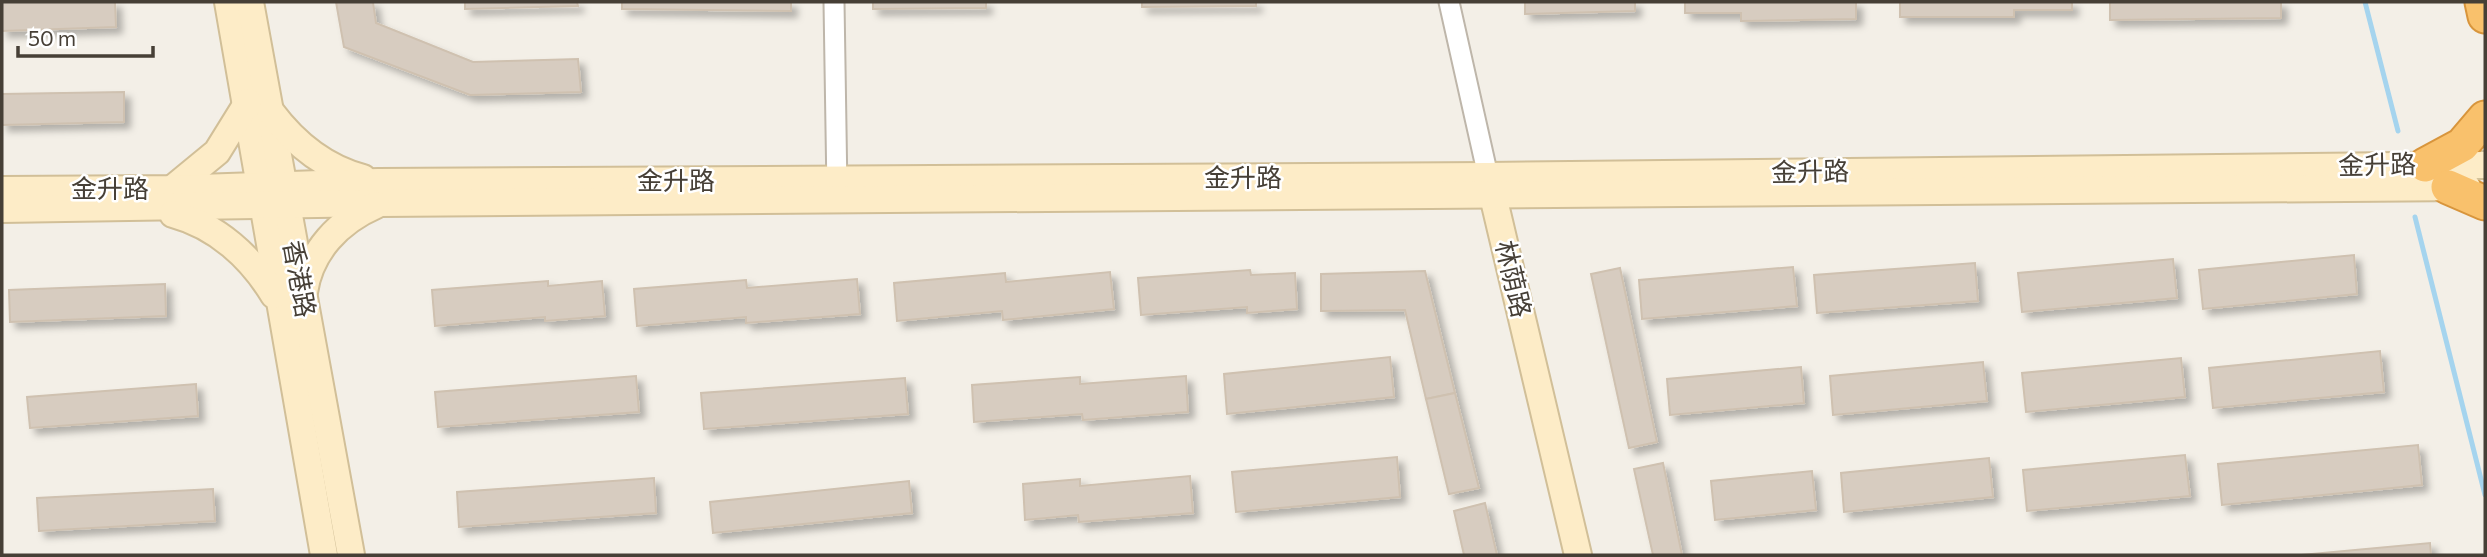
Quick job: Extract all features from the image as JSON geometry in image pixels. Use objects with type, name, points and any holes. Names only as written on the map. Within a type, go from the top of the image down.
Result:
[{"type":"highway","points":[[2482,2],[2485,16]]},
{"type":"highway","points":[[2485,118],[2437,176],[2485,204]]},
{"type":"main road","name":"香港路","points":[[228,2],[259,106]]},
{"type":"main road","name":"香港路","points":[[250,2],[259,106],[290,301],[324,555]]},
{"type":"main road","points":[[259,106],[309,152],[380,192],[333,233],[290,301],[227,241],[163,199],[217,152],[259,106]]},
{"type":"main road","name":"金升路","points":[[2,209],[163,199],[380,192],[1490,186],[2437,176],[2485,165]]},
{"type":"main road","name":"金升路","points":[[2437,176],[2485,187]]},
{"type":"main road","name":"林荫路","points":[[1490,186],[1578,555]]},
{"type":"main road","name":"金升路","points":[[2,190],[163,199]]},
{"type":"main road","name":"香港路","points":[[290,301],[351,555]]},
{"type":"street","points":[[834,2],[837,190]]},
{"type":"street","name":"林荫路","points":[[1449,2],[1490,186]]},
{"type":"building","points":[[2,2],[115,2],[116,27],[2,31]]},
{"type":"building","points":[[336,2],[373,2],[376,23],[473,62],[578,59],[581,92],[470,95],[344,47]]},
{"type":"building","points":[[465,2],[577,2],[578,6],[465,9]]},
{"type":"building","points":[[622,2],[791,2],[791,11],[622,9]]},
{"type":"building","points":[[873,2],[986,2],[986,8],[873,9]]},
{"type":"building","points":[[1142,2],[1256,2],[1256,6],[1142,7]]},
{"type":"building","points":[[1525,2],[1635,2],[1635,11],[1525,14]]},
{"type":"building","points":[[1685,2],[1856,2],[1856,19],[1741,21],[1741,13],[1685,13]]},
{"type":"building","points":[[1900,2],[2072,2],[2072,10],[2014,10],[2014,17],[1900,17]]},
{"type":"building","points":[[2110,2],[2281,2],[2281,18],[2110,20]]},
{"type":"building","points":[[124,92],[124,122],[2,125],[2,94]]},
{"type":"building","points":[[2354,255],[2357,294],[2203,309],[2199,270]]},
{"type":"building","points":[[2173,259],[2177,298],[2022,312],[2018,273]]},
{"type":"building","points":[[1975,263],[1978,301],[1817,313],[1814,275]]},
{"type":"building","points":[[1793,267],[1797,306],[1642,319],[1639,280]]},
{"type":"building","points":[[1620,268],[1657,442],[1629,448],[1591,274]]},
{"type":"building","points":[[1250,270],[1251,275],[1295,273],[1297,309],[1247,313],[1247,307],[1141,315],[1138,278]]},
{"type":"building","points":[[1425,271],[1455,393],[1426,399],[1405,310],[1321,311],[1321,274]]},
{"type":"building","points":[[1110,272],[1114,309],[1003,320],[1002,311],[897,321],[894,283],[1005,273],[1006,282]]},
{"type":"building","points":[[857,279],[860,314],[746,323],[746,317],[637,326],[634,289],[746,280],[747,288]]},
{"type":"building","points":[[548,281],[548,286],[602,281],[605,316],[545,321],[545,317],[435,326],[432,290]]},
{"type":"building","points":[[165,284],[166,316],[10,322],[9,290]]},
{"type":"building","points":[[2380,351],[2384,392],[2213,408],[2209,368]]},
{"type":"building","points":[[1390,357],[1394,397],[1227,414],[1224,374]]},
{"type":"building","points":[[2181,358],[2185,397],[2026,412],[2022,373]]},
{"type":"building","points":[[1983,362],[1987,401],[1833,415],[1830,376]]},
{"type":"building","points":[[1801,367],[1804,403],[1670,415],[1667,379]]},
{"type":"building","points":[[636,376],[639,412],[438,427],[435,392]]},
{"type":"building","points":[[1186,376],[1188,412],[1083,420],[1082,414],[974,422],[972,385],[1080,377],[1080,384]]},
{"type":"building","points":[[905,378],[908,414],[704,429],[701,393]]},
{"type":"building","points":[[196,384],[198,416],[30,428],[27,397]]},
{"type":"building","points":[[1455,393],[1479,488],[1449,494],[1426,399]]},
{"type":"building","points":[[2418,445],[2422,485],[2222,505],[2218,464]]},
{"type":"building","points":[[2185,455],[2190,496],[2027,511],[2023,470]]},
{"type":"building","points":[[1397,457],[1400,497],[1236,512],[1232,472]]},
{"type":"building","points":[[1989,458],[1993,497],[1844,512],[1841,473]]},
{"type":"building","points":[[1663,463],[1682,555],[1653,555],[1634,469]]},
{"type":"building","points":[[1812,471],[1816,510],[1715,520],[1711,481]]},
{"type":"building","points":[[1190,476],[1193,513],[1079,522],[1078,515],[1025,520],[1023,484],[1080,479],[1080,486]]},
{"type":"building","points":[[654,478],[656,513],[459,527],[457,492]]},
{"type":"building","points":[[909,481],[912,513],[713,533],[710,502]]},
{"type":"building","points":[[213,489],[215,521],[39,531],[37,498]]},
{"type":"building","points":[[1485,503],[1497,555],[1464,555],[1454,511]]},
{"type":"building","points":[[2430,543],[2431,555],[2301,555]]},
{"type":"waterway","points":[[2365,2],[2398,131]]},
{"type":"waterway","points":[[2415,217],[2485,495]]}]
